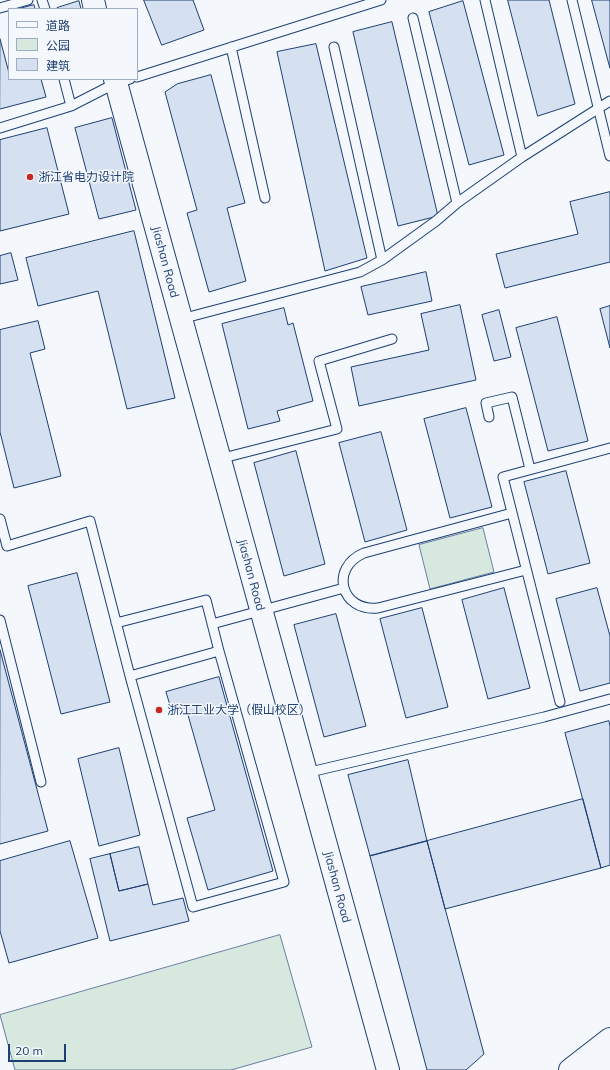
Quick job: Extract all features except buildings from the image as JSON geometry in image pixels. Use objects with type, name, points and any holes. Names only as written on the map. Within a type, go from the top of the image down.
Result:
[{"type":"main road","name":"Jiashan Road","points":[[120,80],[181,319],[388,1070]]},
{"type":"main road","points":[[570,1070],[610,1039]]},
{"type":"main road","points":[[596,1070],[610,1059]]},
{"type":"lane","points":[[0,8],[28,0]]},
{"type":"lane","points":[[138,77],[381,0]]},
{"type":"lane","points":[[485,0],[522,157]]},
{"type":"lane","points":[[572,0],[610,156]]},
{"type":"lane","points":[[414,18],[457,203]]},
{"type":"lane","points":[[231,47],[265,198]]},
{"type":"lane","points":[[334,47],[382,260]]},
{"type":"lane","points":[[64,80],[71,106]]},
{"type":"lane","points":[[0,128],[71,106],[120,80]]},
{"type":"lane","points":[[181,319],[360,272],[382,260],[436,221],[457,203],[522,157],[610,101]]},
{"type":"lane","points":[[219,459],[337,429],[319,360],[392,338]]},
{"type":"lane","points":[[489,417],[486,404],[512,397],[530,469]]},
{"type":"lane","points":[[560,702],[502,477],[610,448]]},
{"type":"lane","points":[[512,513],[360,555],[350,563],[345,570],[343,578],[344,588],[347,596],[353,602],[361,607],[374,609],[526,570]]},
{"type":"lane","points":[[0,519],[6,546],[90,521],[116,623],[130,676],[193,907],[284,882],[206,600],[116,623]]},
{"type":"lane","points":[[212,624],[344,588]]},
{"type":"lane","points":[[0,620],[41,782]]},
{"type":"lane","points":[[130,676],[219,651]]},
{"type":"lane","points":[[306,773],[544,717],[610,699]]},
{"type":"green space","points":[[483,528],[494,572],[430,589],[419,545]]},
{"type":"green space","points":[[280,935],[312,1047],[231,1070],[15,1070],[0,1015]]},
{"type":"place","name":"浙江省电力设计院","points":[[30,177]]},
{"type":"place","name":"浙江工业大学（假山校区）","points":[[159,710]]}]
